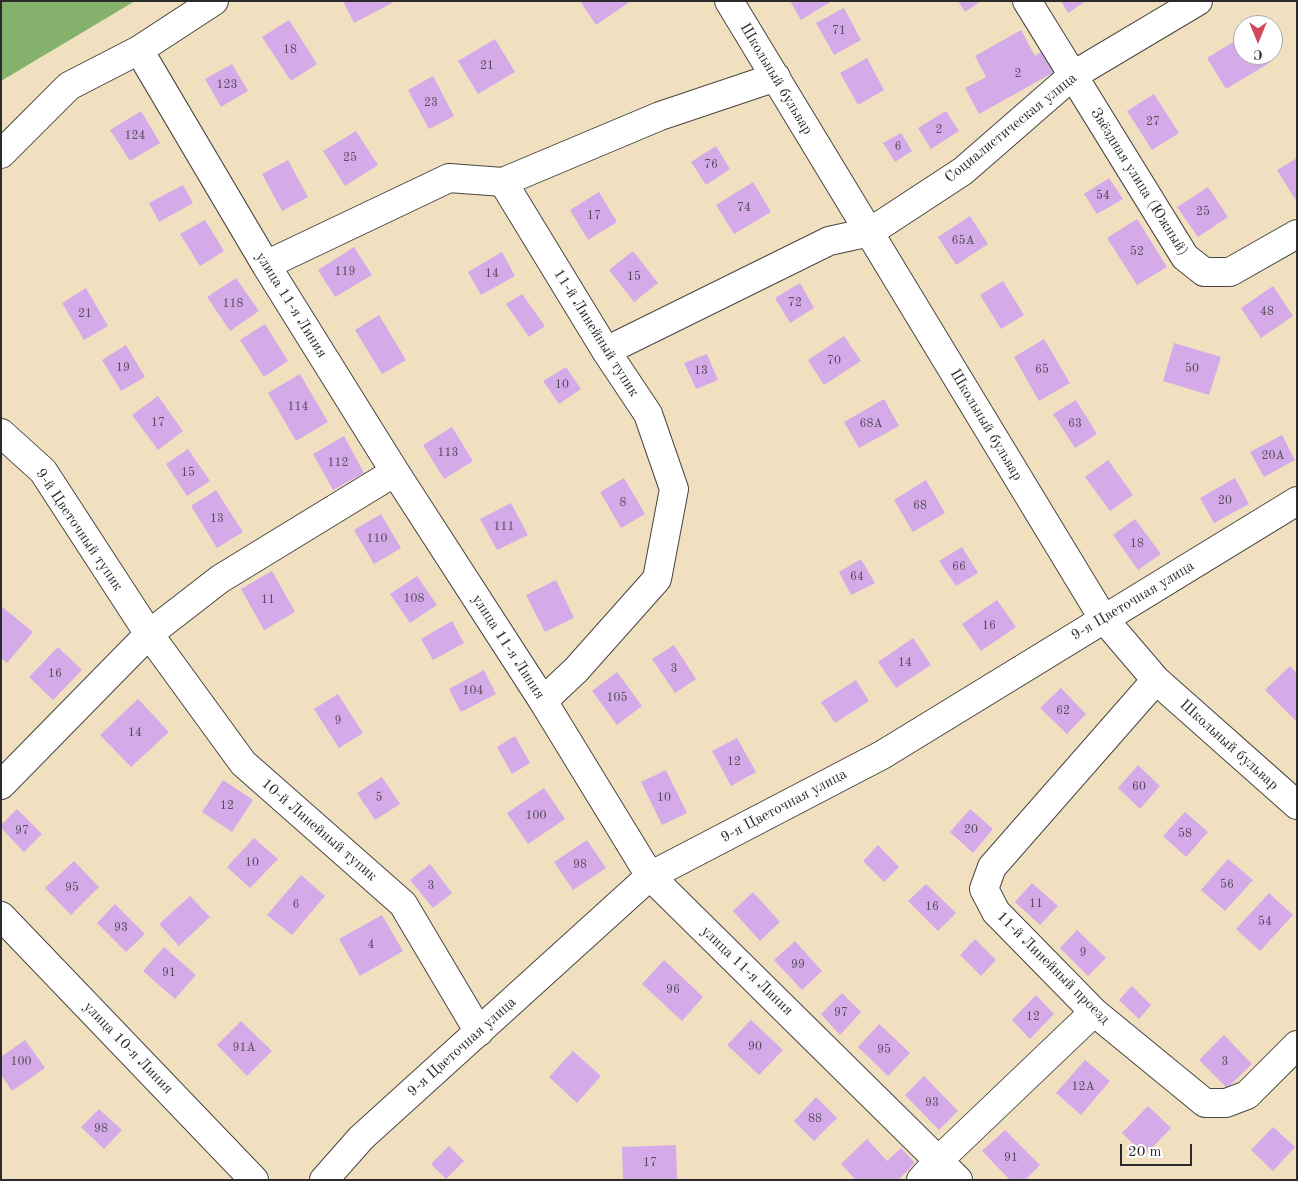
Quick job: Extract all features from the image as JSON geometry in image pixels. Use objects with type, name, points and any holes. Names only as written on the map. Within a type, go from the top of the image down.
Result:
[{"type":"lane","points":[[1,154],[69,86],[138,50],[214,1]]},
{"type":"lane","name":"Школьный бульвар","points":[[729,1],[1102,618],[1156,680],[1297,805]]},
{"type":"lane","name":"Звёздная улица (Южный)","points":[[1028,1],[1072,76],[1185,257],[1204,272],[1230,272],[1297,234]]},
{"type":"lane","name":"Социалистическая улица","points":[[606,350],[829,241],[870,232],[963,171],[1072,76],[1198,1]]},
{"type":"lane","name":"улица 11-я Линия","points":[[138,50],[266,265],[395,472],[543,701],[650,876],[940,1159],[958,1180]]},
{"type":"lane","points":[[266,265],[449,178],[503,182],[660,116],[776,77]]},
{"type":"lane","name":"11-й Линейный тупик","points":[[503,182],[606,350],[648,414],[674,489],[657,579],[576,670],[543,701]]},
{"type":"lane","name":"9-й Цветочный тупик","points":[[1,433],[43,471],[149,634]]},
{"type":"lane","points":[[1,785],[149,634],[220,579],[395,472]]},
{"type":"lane","name":"9-я Цветочная улица","points":[[324,1180],[361,1138],[650,876],[882,755],[1102,618],[1297,501]]},
{"type":"lane","name":"10-й Линейный тупик","points":[[149,634],[243,764],[403,904],[479,1032]]},
{"type":"lane","name":"11-й Линейный проезд","points":[[1156,680],[992,867],[984,889],[996,912],[1094,1012],[1206,1103],[1226,1103],[1247,1095],[1297,1045]]},
{"type":"lane","name":"улица 10-я Линия","points":[[1,916],[254,1180]]},
{"type":"lane","points":[[922,1180],[940,1159],[1094,1012]]},
{"type":"green space","points":[[1,1],[135,1],[1,81]]},
{"type":"building","points":[[343,1],[396,1],[354,23]]},
{"type":"building","points":[[580,1],[631,1],[596,25]]},
{"type":"building","points":[[790,1],[832,1],[801,20]]},
{"type":"building","points":[[958,1],[981,1],[965,12]]},
{"type":"building","points":[[1061,1],[1086,1],[1068,13]]},
{"type":"building","points":[[844,8],[861,40],[834,55],[816,23]]},
{"type":"building","points":[[289,20],[317,64],[291,81],[262,37]]},
{"type":"building","points":[[1021,30],[1035,56],[1044,50],[1056,71],[979,114],[965,88],[986,77],[975,56]]},
{"type":"building","points":[[495,39],[515,72],[478,94],[458,61]]},
{"type":"building","points":[[1233,42],[1233,65],[1266,65],[1226,89],[1207,58]]},
{"type":"building","points":[[867,58],[884,90],[858,105],[840,73]]},
{"type":"building","points":[[232,64],[248,91],[221,107],[205,79]]},
{"type":"building","points":[[433,76],[454,116],[429,129],[408,90]]},
{"type":"building","points":[[1154,94],[1179,133],[1152,150],[1127,111]]},
{"type":"building","points":[[141,111],[160,143],[130,161],[110,130]]},
{"type":"building","points":[[946,111],[959,131],[931,149],[918,128]]},
{"type":"building","points":[[356,131],[378,165],[345,186],[323,151]]},
{"type":"building","points":[[901,133],[912,151],[895,162],[883,143]]},
{"type":"building","points":[[716,146],[730,169],[706,185],[691,162]]},
{"type":"building","points":[[1297,158],[1297,199],[1295,199],[1277,170]]},
{"type":"building","points":[[288,160],[308,197],[282,211],[262,174]]},
{"type":"building","points":[[1109,178],[1123,199],[1097,214],[1084,194]]},
{"type":"building","points":[[753,182],[771,212],[734,234],[716,205]]},
{"type":"building","points":[[183,185],[193,203],[159,222],[149,203]]},
{"type":"building","points":[[1208,187],[1228,217],[1198,237],[1177,207]]},
{"type":"building","points":[[599,192],[617,222],[588,240],[570,210]]},
{"type":"building","points":[[970,216],[988,244],[956,265],[938,237]]},
{"type":"building","points":[[1137,219],[1167,267],[1137,285],[1107,238]]},
{"type":"building","points":[[205,220],[224,251],[200,266],[180,234]]},
{"type":"building","points":[[354,247],[372,275],[335,297],[318,270]]},
{"type":"building","points":[[633,251],[658,283],[634,302],[609,270]]},
{"type":"building","points":[[502,252],[515,276],[481,295],[468,272]]},
{"type":"building","points":[[236,278],[259,311],[230,331],[207,297]]},
{"type":"building","points":[[1003,281],[1024,315],[1001,329],[980,295]]},
{"type":"building","points":[[800,283],[814,308],[790,323],[775,298]]},
{"type":"building","points":[[1273,286],[1293,316],[1261,338],[1241,308]]},
{"type":"building","points":[[86,288],[108,326],[84,340],[62,303]]},
{"type":"building","points":[[522,294],[545,326],[529,337],[506,304]]},
{"type":"building","points":[[379,315],[406,360],[382,374],[355,330]]},
{"type":"building","points":[[265,324],[288,361],[264,377],[240,340]]},
{"type":"building","points":[[844,336],[861,361],[824,385],[808,360]]},
{"type":"building","points":[[1044,339],[1070,383],[1039,401],[1014,357]]},
{"type":"building","points":[[1174,343],[1221,357],[1209,395],[1163,381]]},
{"type":"building","points":[[126,345],[145,377],[121,391],[102,360]]},
{"type":"building","points":[[707,354],[718,380],[696,389],[684,363]]},
{"type":"building","points":[[566,367],[581,389],[559,404],[543,381]]},
{"type":"building","points":[[300,374],[328,422],[296,441],[268,393]]},
{"type":"building","points":[[158,396],[183,431],[158,450],[132,415]]},
{"type":"building","points":[[884,399],[899,426],[859,448],[844,422]]},
{"type":"building","points":[[1076,400],[1097,434],[1075,448],[1053,414]]},
{"type":"building","points":[[452,427],[473,461],[444,479],[423,445]]},
{"type":"building","points":[[1282,435],[1295,460],[1264,477],[1250,452]]},
{"type":"building","points":[[344,436],[364,473],[333,490],[313,454]]},
{"type":"building","points":[[188,449],[210,481],[187,496],[166,464]]},
{"type":"building","points":[[1108,460],[1133,495],[1110,511],[1085,477]]},
{"type":"building","points":[[624,478],[645,514],[621,528],[600,492]]},
{"type":"building","points":[[1235,478],[1249,504],[1214,523],[1200,498]]},
{"type":"building","points":[[926,480],[945,513],[913,532],[894,500]]},
{"type":"building","points":[[216,490],[243,532],[217,548],[191,506]]},
{"type":"building","points":[[511,503],[528,535],[497,550],[480,519]]},
{"type":"building","points":[[381,514],[401,548],[374,564],[354,530]]},
{"type":"building","points":[[1135,519],[1161,554],[1138,570],[1113,535]]},
{"type":"building","points":[[962,547],[978,573],[956,586],[939,561]]},
{"type":"building","points":[[861,559],[875,583],[851,595],[839,572]]},
{"type":"building","points":[[272,571],[295,612],[264,630],[241,589]]},
{"type":"building","points":[[417,576],[437,605],[410,623],[390,594]]},
{"type":"building","points":[[556,580],[574,618],[545,632],[526,595]]},
{"type":"building","points":[[997,600],[1016,627],[981,651],[962,624]]},
{"type":"building","points":[[1,606],[33,632],[7,663],[1,658]]},
{"type":"building","points":[[452,621],[464,643],[433,660],[421,639]]},
{"type":"building","points":[[913,638],[931,665],[896,688],[878,662]]},
{"type":"building","points":[[674,645],[696,679],[675,693],[652,659]]},
{"type":"building","points":[[58,647],[82,670],[53,700],[29,677]]},
{"type":"building","points":[[1290,666],[1297,673],[1297,722],[1265,690]]},
{"type":"building","points":[[484,670],[496,694],[461,712],[449,689]]},
{"type":"building","points":[[617,672],[642,706],[617,725],[592,691]]},
{"type":"building","points":[[856,680],[869,701],[835,723],[821,702]]},
{"type":"building","points":[[1061,688],[1086,714],[1067,734],[1040,708]]},
{"type":"building","points":[[338,694],[363,733],[339,748],[314,709]]},
{"type":"building","points":[[138,699],[169,732],[131,767],[100,735]]},
{"type":"building","points":[[515,736],[530,763],[512,774],[497,747]]},
{"type":"building","points":[[737,738],[756,772],[731,786],[712,751]]},
{"type":"building","points":[[1138,765],[1160,786],[1140,809],[1118,788]]},
{"type":"building","points":[[666,770],[687,813],[662,825],[641,782]]},
{"type":"building","points":[[382,777],[400,804],[375,820],[357,793]]},
{"type":"building","points":[[223,780],[253,800],[232,832],[202,812]]},
{"type":"building","points":[[544,788],[565,819],[528,844],[507,813]]},
{"type":"building","points":[[17,809],[42,834],[24,852],[1,828],[1,825]]},
{"type":"building","points":[[970,809],[993,829],[973,853],[950,832]]},
{"type":"building","points":[[1185,812],[1208,832],[1186,857],[1163,836]]},
{"type":"building","points":[[254,838],[278,859],[250,888],[227,867]]},
{"type":"building","points":[[587,840],[606,868],[573,890],[554,862]]},
{"type":"building","points":[[878,845],[899,867],[884,882],[863,861]]},
{"type":"building","points":[[1228,859],[1253,880],[1225,911],[1201,890]]},
{"type":"building","points":[[74,861],[99,887],[71,915],[45,888]]},
{"type":"building","points":[[430,864],[452,893],[433,908],[410,880]]},
{"type":"building","points":[[301,875],[325,896],[292,935],[267,915]]},
{"type":"building","points":[[1032,883],[1058,906],[1040,925],[1015,902]]},
{"type":"building","points":[[926,884],[956,913],[938,931],[908,901]]},
{"type":"building","points":[[753,892],[780,922],[760,941],[733,911]]},
{"type":"building","points":[[1269,893],[1293,915],[1260,951],[1236,929]]},
{"type":"building","points":[[190,896],[210,917],[179,946],[159,924]]},
{"type":"building","points":[[115,904],[145,934],[126,952],[97,923]]},
{"type":"building","points":[[382,915],[403,951],[360,976],[339,939]]},
{"type":"building","points":[[1077,930],[1106,958],[1088,976],[1060,948]]},
{"type":"building","points":[[975,939],[996,960],[981,976],[960,955]]},
{"type":"building","points":[[795,941],[822,971],[802,990],[774,960]]},
{"type":"building","points":[[164,947],[196,975],[175,999],[143,971]]},
{"type":"building","points":[[664,960],[703,997],[682,1021],[642,984]]},
{"type":"building","points":[[1132,986],[1151,1005],[1139,1019],[1119,1000]]},
{"type":"building","points":[[842,993],[861,1012],[840,1035],[821,1014]]},
{"type":"building","points":[[1036,995],[1054,1014],[1030,1039],[1012,1020]]},
{"type":"building","points":[[751,1020],[783,1050],[759,1075],[727,1045]]},
{"type":"building","points":[[241,1021],[272,1051],[247,1076],[217,1045]]},
{"type":"building","points":[[879,1024],[910,1053],[888,1076],[858,1047]]},
{"type":"building","points":[[1224,1035],[1252,1064],[1227,1088],[1199,1060]]},
{"type":"building","points":[[25,1040],[45,1068],[12,1091],[1,1075],[1,1057]]},
{"type":"building","points":[[573,1051],[601,1076],[577,1103],[549,1077]]},
{"type":"building","points":[[1085,1060],[1110,1081],[1081,1115],[1056,1093]]},
{"type":"building","points":[[924,1076],[958,1111],[939,1130],[905,1095]]},
{"type":"building","points":[[816,1097],[837,1118],[814,1141],[794,1121]]},
{"type":"building","points":[[1148,1106],[1171,1128],[1145,1155],[1122,1133]]},
{"type":"building","points":[[99,1109],[122,1130],[104,1149],[81,1127]]},
{"type":"building","points":[[1273,1127],[1295,1147],[1273,1171],[1251,1150]]},
{"type":"building","points":[[1005,1130],[1040,1165],[1025,1180],[1010,1180],[982,1151]]},
{"type":"building","points":[[867,1139],[887,1161],[901,1148],[915,1163],[898,1180],[856,1180],[841,1164]]},
{"type":"building","points":[[676,1145],[677,1180],[623,1180],[622,1147]]},
{"type":"building","points":[[449,1146],[464,1161],[446,1179],[431,1164]]}]
